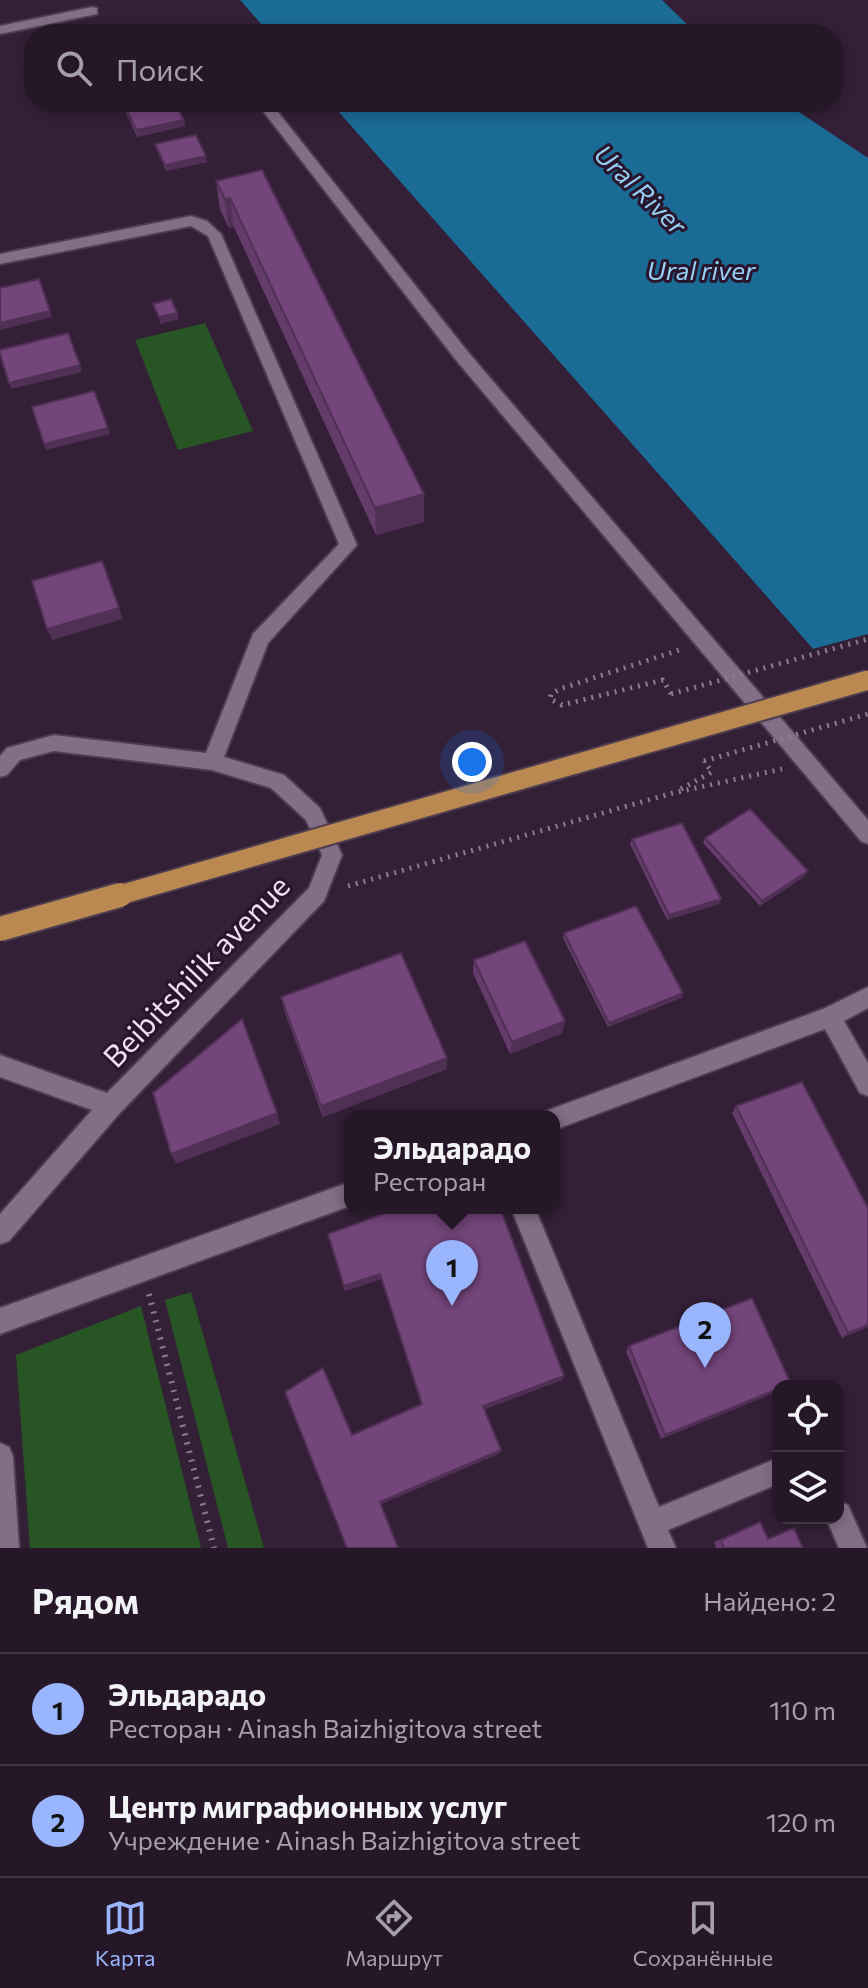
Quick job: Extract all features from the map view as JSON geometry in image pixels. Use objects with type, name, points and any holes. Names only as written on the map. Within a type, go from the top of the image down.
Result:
[{"type":"main road","points":[[0,929],[868,680]]},
{"type":"street","points":[[29,24],[92,11]]},
{"type":"street","points":[[0,30],[24,25]]},
{"type":"street","points":[[271,112],[462,356],[868,835]]},
{"type":"street","points":[[0,259],[191,221],[202,224],[214,234],[348,545],[260,639],[212,762]]},
{"type":"street","name":"Beibitshilik avenue","points":[[0,1232],[111,1106],[317,894],[332,855],[313,814],[277,781],[212,762],[54,743],[5,754]]},
{"type":"street","points":[[560,1117],[830,1017],[868,997]]},
{"type":"street","points":[[830,1017],[868,1085]]},
{"type":"street","points":[[0,1066],[111,1106]]},
{"type":"street","points":[[0,1321],[344,1196]]},
{"type":"street","points":[[525,1214],[656,1536],[772,1474]]},
{"type":"street","points":[[0,1456],[5,1548]]},
{"type":"street","points":[[842,1524],[853,1548]]},
{"type":"path","points":[[703,643],[560,689],[551,694],[550,699],[562,705],[663,680],[671,694],[868,639]]},
{"type":"path","points":[[673,793],[712,772],[704,761],[868,714]]},
{"type":"path","points":[[317,894],[673,793],[807,764]]},
{"type":"path","points":[[143,1270],[214,1548]]},
{"type":"green space","points":[[205,323],[253,431],[178,450],[135,340]]},
{"type":"green space","points":[[191,1292],[264,1548],[228,1548],[165,1300]]},
{"type":"green space","points":[[141,1306],[201,1548],[30,1548],[16,1355]]},
{"type":"water","points":[[240,0],[662,0],[687,24],[261,24]]},
{"type":"water","name":"Ural river","points":[[339,112],[799,112],[868,158],[868,711]]},
{"type":"pier","points":[[868,634],[868,715],[809,650]]},
{"type":"building","points":[[128,112],[180,112],[184,120],[136,130]]},
{"type":"building","points":[[196,135],[206,156],[165,165],[155,144]]},
{"type":"building","points":[[262,170],[424,494],[375,508],[230,198],[225,199],[216,181]]},
{"type":"building","points":[[39,279],[50,311],[0,323],[0,288]]},
{"type":"building","points":[[171,299],[177,313],[159,317],[153,304]]},
{"type":"building","points":[[68,333],[80,365],[9,383],[0,350]]},
{"type":"building","points":[[94,391],[108,428],[44,444],[32,407]]},
{"type":"building","points":[[102,561],[119,608],[47,629],[32,581]]},
{"type":"building","points":[[750,809],[808,871],[762,901],[705,838]]},
{"type":"building","points":[[682,823],[721,899],[669,915],[632,839]]},
{"type":"building","points":[[636,906],[683,993],[609,1023],[564,933]]},
{"type":"building","points":[[525,941],[565,1021],[512,1042],[474,960]]},
{"type":"building","points":[[401,953],[447,1058],[321,1106],[281,997]]},
{"type":"building","points":[[242,1019],[277,1113],[171,1154],[153,1093]]},
{"type":"building","points":[[802,1082],[868,1208],[868,1325],[848,1333],[736,1106]]},
{"type":"building","points":[[383,1214],[502,1214],[564,1376],[483,1406],[501,1450],[380,1502],[398,1548],[347,1548],[285,1392],[323,1368],[352,1435],[422,1404],[380,1274],[344,1286],[328,1234]]},
{"type":"building","points":[[752,1298],[789,1380],[772,1380],[772,1391],[665,1435],[629,1346]]},
{"type":"building","points":[[760,1522],[768,1539],[794,1528],[803,1548],[724,1548],[721,1540]]},
{"type":"place","name":"Эльдарадо","points":[[452,1306]]},
{"type":"place","name":"Центр миграфионных услуг","points":[[705,1368]]},
{"type":"water label","name":"Ural River","points":[[640,190]]}]
